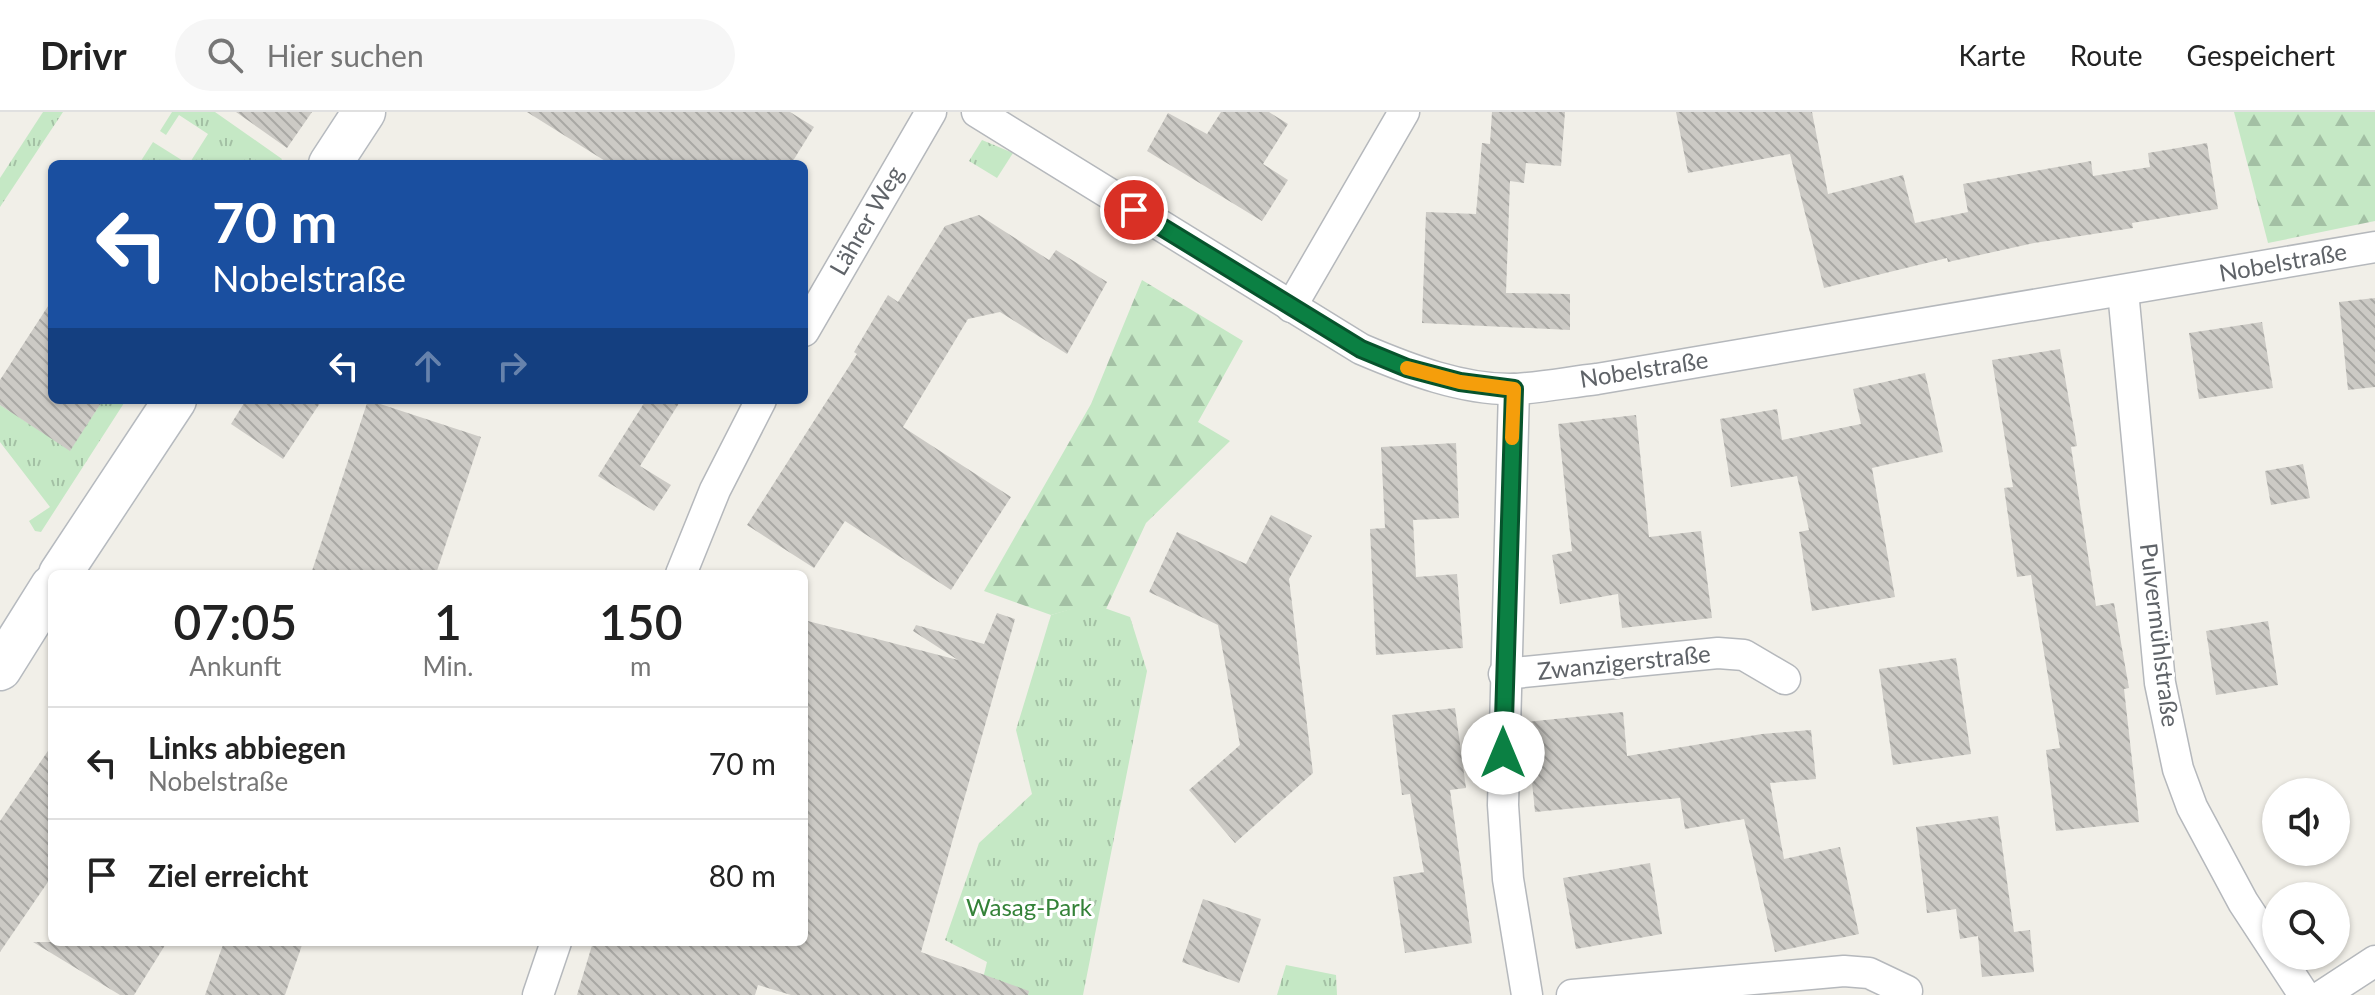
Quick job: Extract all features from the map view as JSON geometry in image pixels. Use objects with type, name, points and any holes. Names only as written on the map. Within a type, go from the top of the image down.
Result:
[{"type":"main road","points":[[333,160],[364,112]]},
{"type":"main road","points":[[63,570],[172,404]]},
{"type":"main road","points":[[0,669],[48,592]]},
{"type":"street","name":"Lährer Weg","points":[[808,324],[931,112]]},
{"type":"street","name":"Nobelstraße","points":[[977,112],[1361,349],[1407,368],[1460,382],[1514,389],[1597,379],[2375,247]]},
{"type":"street","points":[[1291,307],[1404,112]]},
{"type":"street","name":"Pulvermühlstraße","points":[[2123,291],[2160,683],[2178,769],[2192,807],[2243,902],[2304,995]]},
{"type":"street","name":"Zwanzigerstraße","points":[[1514,389],[1504,674],[1503,805],[1508,879],[1527,995]]},
{"type":"street","points":[[683,570],[715,490],[759,404]]},
{"type":"street","name":"Zwanzigerstraße","points":[[1504,674],[1718,653],[1744,655],[1785,679]]},
{"type":"street","points":[[538,995],[555,946]]},
{"type":"street","points":[[2323,995],[2375,961]]},
{"type":"street","points":[[1572,995],[1844,971],[1889,979],[1907,991]]},
{"type":"green space","points":[[43,112],[63,112],[0,207],[0,178]]},
{"type":"green space","points":[[172,112],[215,112],[282,159],[192,160],[208,134],[179,115],[166,135],[160,131]]},
{"type":"green space","points":[[2234,112],[2375,112],[2375,221],[2268,243]]},
{"type":"green space","points":[[982,140],[1013,153],[997,178],[969,161]]},
{"type":"green space","points":[[153,142],[182,160],[142,160]]},
{"type":"green space","points":[[1142,280],[1243,341],[1198,422],[1230,441],[1146,523],[1106,609],[1090,604],[1051,615],[984,591],[1091,404]]},
{"type":"green space","points":[[100,404],[123,404],[41,532],[35,531],[29,521],[50,507],[0,442],[0,405],[70,450]]},
{"type":"green space","name":"Wasag-Park","points":[[1090,603],[1130,617],[1147,671],[1083,995],[979,995],[987,962],[945,940],[979,843],[1032,794],[1016,730],[1051,615]]},
{"type":"green space","points":[[1286,965],[1336,975],[1337,995],[1277,995]]},
{"type":"building","points":[[236,112],[312,112],[287,148]]},
{"type":"building","points":[[527,112],[790,112],[814,127],[793,160],[604,160]]},
{"type":"building","points":[[1221,112],[1269,112],[1288,124],[1263,164],[1288,180],[1262,221],[1147,151],[1168,113],[1207,134]]},
{"type":"building","points":[[1492,112],[1565,112],[1561,166],[1526,163],[1524,183],[1510,181],[1506,293],[1570,294],[1570,330],[1422,323],[1426,212],[1476,214],[1482,143],[1490,144]]},
{"type":"building","points":[[1676,112],[1812,112],[1828,194],[1903,175],[1915,223],[1968,212],[1963,184],[2091,161],[2093,176],[2150,167],[2148,153],[2207,143],[2218,209],[2132,223],[2133,228],[2034,243],[1948,262],[1947,258],[1824,288],[1790,154],[1688,173]]},
{"type":"building","points":[[979,215],[1049,260],[1056,250],[1107,282],[1067,354],[1000,312],[968,319],[903,427],[1011,497],[951,590],[845,521],[814,568],[747,525],[857,354],[854,352],[888,295],[898,302],[945,226]]},
{"type":"building","points":[[2375,298],[2375,387],[2348,390],[2339,302]]},
{"type":"building","points":[[48,306],[48,404],[100,404],[70,451],[0,405],[0,380]]},
{"type":"building","points":[[2262,322],[2273,388],[2199,399],[2189,333]]},
{"type":"building","points":[[2060,349],[2077,446],[2071,447],[2096,606],[2114,603],[2129,688],[2124,689],[2139,822],[2056,831],[2046,750],[2060,748],[2031,575],[2017,577],[2004,488],[2013,487],[1992,360]]},
{"type":"building","points":[[1925,373],[1943,452],[1872,468],[1895,597],[1812,611],[1799,532],[1809,530],[1797,476],[1731,487],[1720,419],[1777,409],[1782,440],[1861,424],[1853,389]]},
{"type":"building","points":[[244,404],[319,404],[283,459],[231,424]]},
{"type":"building","points":[[367,404],[380,404],[481,437],[437,570],[312,570]]},
{"type":"building","points":[[643,404],[679,404],[640,466],[671,485],[654,511],[598,476]]},
{"type":"building","points":[[1636,415],[1649,537],[1701,531],[1712,618],[1622,628],[1618,594],[1560,604],[1552,555],[1572,551],[1558,424]]},
{"type":"building","points":[[1456,443],[1459,518],[1413,520],[1416,577],[1457,574],[1463,648],[1376,655],[1370,529],[1385,528],[1381,447]]},
{"type":"building","points":[[2303,464],[2310,498],[2271,505],[2265,471]]},
{"type":"building","points":[[1271,515],[1312,536],[1289,579],[1313,773],[1235,843],[1189,790],[1240,745],[1218,625],[1149,592],[1177,532],[1246,564]]},
{"type":"building","points":[[997,613],[1015,619],[921,952],[1029,991],[1028,995],[791,995],[758,985],[755,995],[577,995],[592,946],[808,946],[808,621],[958,660],[913,631],[916,625],[984,644]]},
{"type":"building","points":[[2268,621],[2278,685],[2216,695],[2206,631]]},
{"type":"building","points":[[1956,658],[1971,754],[1893,765],[1879,669]]},
{"type":"building","points":[[1455,708],[1466,788],[1450,790],[1472,943],[1405,953],[1393,877],[1424,872],[1410,794],[1402,795],[1392,715]]},
{"type":"building","points":[[1623,712],[1627,756],[1762,734],[1811,730],[1816,779],[1770,783],[1784,859],[1840,847],[1859,934],[1775,952],[1744,819],[1685,829],[1680,798],[1535,812],[1526,722]]},
{"type":"building","points":[[48,751],[48,882],[0,952],[0,821]]},
{"type":"building","points":[[1998,816],[2014,932],[2030,930],[2034,972],[1982,977],[1978,936],[1960,939],[1956,909],[1927,913],[1916,827]]},
{"type":"building","points":[[1650,863],[1662,934],[1576,949],[1563,878]]},
{"type":"building","points":[[1203,899],[1261,919],[1239,983],[1182,962]]},
{"type":"building","points":[[33,942],[48,942],[48,946],[165,946],[134,995],[120,995]]},
{"type":"building","points":[[223,946],[302,946],[285,995],[205,995]]},
{"type":"slow traffic","points":[[1407,368],[1460,382],[1514,389],[1512,438]]},
{"type":"route","points":[[1134,210],[1361,349],[1407,368],[1460,382],[1514,389],[1503,753]]}]
